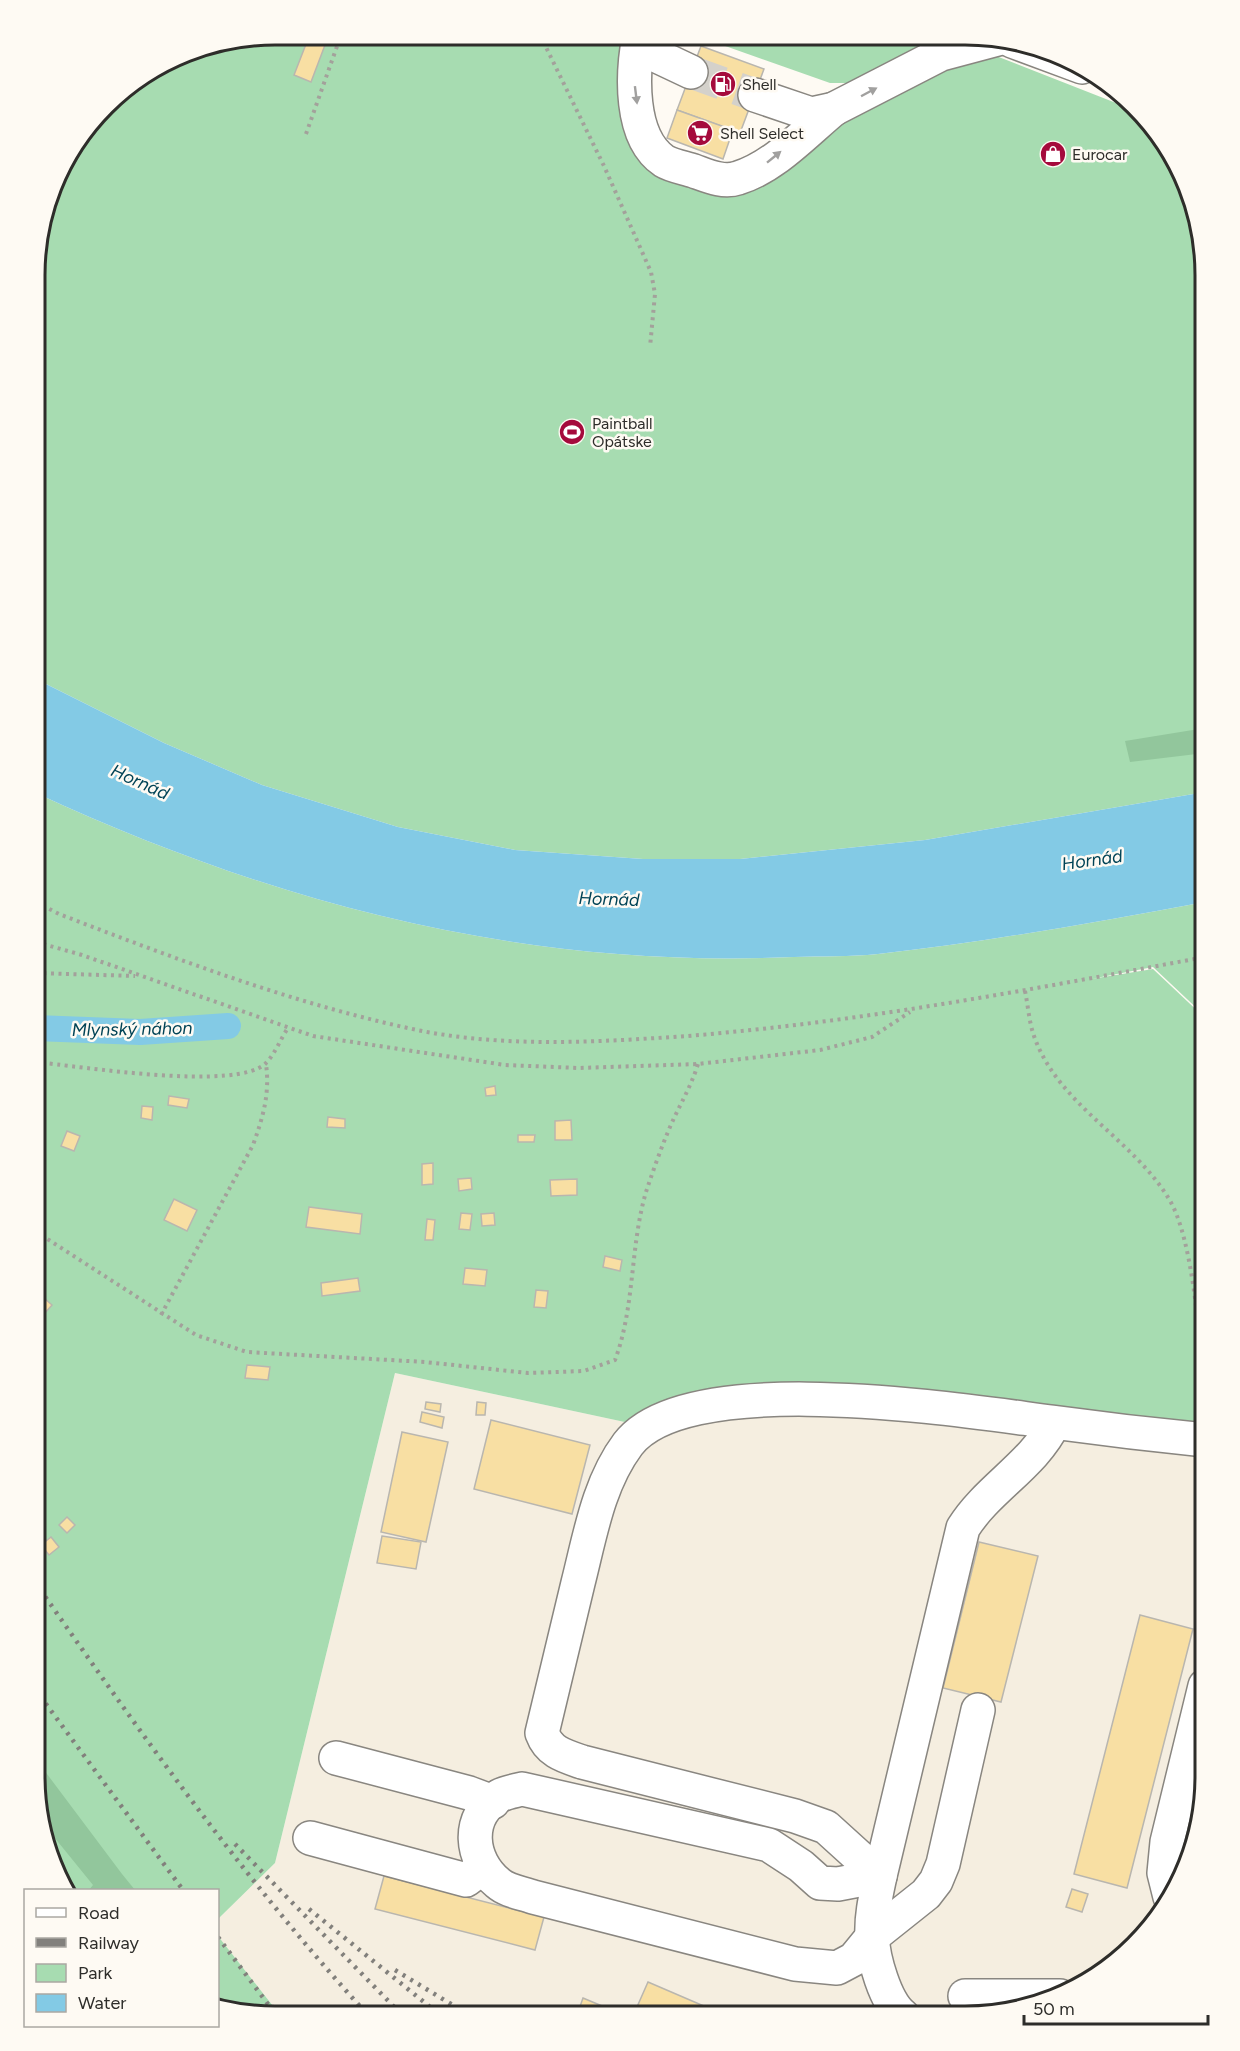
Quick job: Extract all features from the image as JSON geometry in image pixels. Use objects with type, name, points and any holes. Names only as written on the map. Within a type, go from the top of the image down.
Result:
[{"type":"main road","points":[[637,45],[633,68],[640,129],[648,146],[664,161],[718,180],[735,180],[757,171],[834,109],[941,54],[975,45]]},
{"type":"main road","points":[[647,45],[655,55],[691,72]]},
{"type":"main road","points":[[755,95],[811,114],[834,109]]},
{"type":"main road","points":[[880,1876],[826,1827],[795,1816],[582,1762],[556,1753],[546,1744],[542,1733],[596,1511],[610,1473],[629,1442],[648,1426],[679,1413],[707,1406],[822,1398],[918,1405],[1195,1439]]},
{"type":"main road","points":[[896,2006],[885,1992],[872,1937],[874,1905],[963,1528],[973,1512],[1045,1442],[1054,1423]]},
{"type":"main road","points":[[880,1876],[838,1884],[820,1883],[801,1866],[769,1845],[522,1789],[500,1795],[484,1810],[476,1825],[474,1849],[482,1868],[500,1886],[533,1897],[795,1964],[837,1968],[854,1959],[872,1937],[926,1894],[936,1881],[943,1864],[978,1710]]},
{"type":"main road","points":[[1167,1885],[1164,1873],[1167,1842],[1195,1727]]},
{"type":"main road","points":[[336,1758],[469,1792],[493,1802]]},
{"type":"main road","points":[[310,1838],[466,1880],[482,1868]]},
{"type":"main road","points":[[965,1996],[1032,1996]]},
{"type":"path","points":[[306,134],[337,45]]},
{"type":"path","points":[[545,45],[604,166],[651,272],[655,294],[650,347]]},
{"type":"path","points":[[45,907],[216,974],[321,1005],[419,1030],[521,1042],[638,1039],[781,1028],[913,1010],[1195,959]]},
{"type":"path","points":[[45,945],[142,976],[288,1028],[331,1039],[506,1065],[579,1068],[698,1064],[820,1050],[872,1037],[913,1010]]},
{"type":"path","points":[[45,973],[142,976]]},
{"type":"path","points":[[1025,991],[1034,1036],[1049,1064],[1070,1094],[1139,1162],[1170,1200],[1185,1244],[1195,1315]]},
{"type":"path","points":[[161,1315],[253,1145],[264,1116],[269,1086],[266,1064],[288,1028]]},
{"type":"path","points":[[45,1063],[193,1078],[229,1077],[266,1064]]},
{"type":"path","points":[[45,1239],[161,1315],[196,1335],[247,1352],[425,1362],[528,1373],[584,1371],[615,1360],[621,1344],[646,1193],[670,1127],[692,1084],[698,1064]]},
{"type":"shaded area","points":[[395,1373],[648,1427],[707,1406],[1195,1439],[1195,1791],[1191,1821],[1183,1850],[1171,1878],[1156,1904],[1138,1928],[1117,1949],[1093,1967],[1067,1982],[1025,1998],[980,2006],[273,2006],[219,1937],[219,1918],[275,1863]]},
{"type":"green space","points":[[260,45],[638,45],[640,129],[719,180],[968,45],[1120,104],[1138,123],[1164,160],[1183,201],[1191,230],[1195,260],[1195,794],[925,840],[740,859],[643,859],[515,850],[398,827],[262,785],[164,743],[45,684],[45,260],[49,230],[57,201],[84,147],[112,112],[160,76],[201,57],[230,49]]},
{"type":"green space","points":[[722,45],[931,45],[850,83],[830,83]]},
{"type":"green space","points":[[1195,730],[1195,754],[1130,762],[1125,741]]},
{"type":"green space","points":[[45,797],[127,833],[219,868],[311,897],[405,921],[500,940],[596,952],[694,958],[867,955],[1001,938],[1195,904],[1195,1007],[1153,967],[1091,979],[1153,969],[1195,1009],[1195,1439],[822,1398],[648,1427],[395,1373],[275,1863],[219,1918],[219,1889],[75,1889],[57,1850],[49,1821],[45,1791]]},
{"type":"green space","points":[[45,1771],[134,1889],[90,1889],[93,1885],[53,1836],[45,1791]]},
{"type":"green space","points":[[219,1937],[273,2006],[219,1999]]},
{"type":"water","name":"Hornád","points":[[45,684],[164,743],[262,785],[398,827],[515,850],[643,859],[740,859],[925,840],[1195,794],[1195,904],[1001,938],[857,956],[694,958],[596,952],[500,940],[405,922],[311,897],[219,868],[127,833],[45,797]]},
{"type":"building","points":[[306,45],[325,45],[311,82],[294,75]]},
{"type":"building","name":"Shell","points":[[701,46],[764,69],[740,133],[677,110]]},
{"type":"building","name":"Shell Select","points":[[677,110],[733,130],[723,159],[667,138]]},
{"type":"building","points":[[495,1086],[496,1095],[486,1096],[485,1088]]},
{"type":"building","points":[[169,1096],[189,1099],[187,1108],[168,1105]]},
{"type":"building","points":[[142,1106],[153,1107],[152,1120],[141,1118]]},
{"type":"building","points":[[328,1117],[345,1119],[345,1128],[327,1127]]},
{"type":"building","points":[[571,1120],[572,1140],[555,1140],[555,1121]]},
{"type":"building","points":[[67,1131],[80,1136],[74,1151],[61,1146]]},
{"type":"building","points":[[518,1135],[535,1135],[534,1142],[518,1142]]},
{"type":"building","points":[[433,1163],[433,1184],[422,1185],[422,1164]]},
{"type":"building","points":[[471,1178],[472,1189],[459,1191],[458,1179]]},
{"type":"building","points":[[577,1179],[577,1195],[551,1196],[550,1180]]},
{"type":"building","points":[[174,1199],[197,1210],[187,1231],[164,1220]]},
{"type":"building","points":[[309,1207],[362,1214],[360,1234],[306,1227]]},
{"type":"building","points":[[461,1213],[472,1214],[470,1230],[459,1229]]},
{"type":"building","points":[[494,1213],[495,1225],[482,1226],[481,1214]]},
{"type":"building","points":[[427,1219],[435,1220],[433,1240],[425,1240]]},
{"type":"building","points":[[605,1256],[622,1260],[620,1271],[603,1267]]},
{"type":"building","points":[[465,1268],[487,1270],[485,1286],[463,1284]]},
{"type":"building","points":[[358,1278],[360,1291],[322,1296],[321,1283]]},
{"type":"building","points":[[536,1290],[548,1291],[546,1308],[534,1307]]},
{"type":"building","points":[[45,1299],[52,1305],[45,1313]]},
{"type":"building","points":[[247,1365],[270,1367],[268,1380],[245,1378]]},
{"type":"building","points":[[426,1402],[441,1404],[440,1412],[425,1409]]},
{"type":"building","points":[[477,1402],[486,1403],[485,1415],[476,1415]]},
{"type":"building","points":[[422,1412],[444,1417],[442,1428],[420,1422]]},
{"type":"building","points":[[491,1420],[590,1445],[572,1514],[474,1489]]},
{"type":"building","points":[[402,1432],[448,1442],[426,1542],[381,1532]]},
{"type":"building","points":[[67,1517],[75,1525],[67,1533],[59,1525]]},
{"type":"building","points":[[382,1536],[421,1542],[416,1569],[377,1563]]},
{"type":"building","points":[[51,1537],[59,1547],[49,1555],[45,1550],[45,1542]]},
{"type":"building","points":[[979,1542],[1038,1556],[1001,1702],[943,1688]]},
{"type":"building","points":[[1140,1615],[1193,1629],[1127,1888],[1074,1874]]},
{"type":"building","points":[[384,1876],[544,1917],[535,1950],[375,1909]]},
{"type":"building","points":[[1072,1889],[1088,1894],[1082,1912],[1066,1907]]},
{"type":"building","points":[[648,1982],[704,2006],[637,2006]]},
{"type":"building","points":[[583,1998],[602,2006],[580,2006]]},
{"type":"waterway","name":"Mlynský náhon","points":[[45,1028],[140,1032],[228,1026]]},
{"type":"tunnel","points":[[691,72],[755,95]]},
{"type":"railway","points":[[45,1596],[194,1804],[279,1912],[360,2006]]},
{"type":"railway","points":[[45,1703],[182,1889]]},
{"type":"railway","points":[[235,1844],[393,2006]]},
{"type":"railway","points":[[309,1909],[429,2006]]},
{"type":"railway","points":[[219,1938],[269,2006]]},
{"type":"railway","points":[[395,1970],[454,2006]]},
{"type":"place","name":"Shell","points":[[723,84]]},
{"type":"place","name":"Shell Select","points":[[700,133]]},
{"type":"place","name":"Eurocar","points":[[1053,154]]},
{"type":"place","name":"Paintball Opátske","points":[[572,432]]}]
